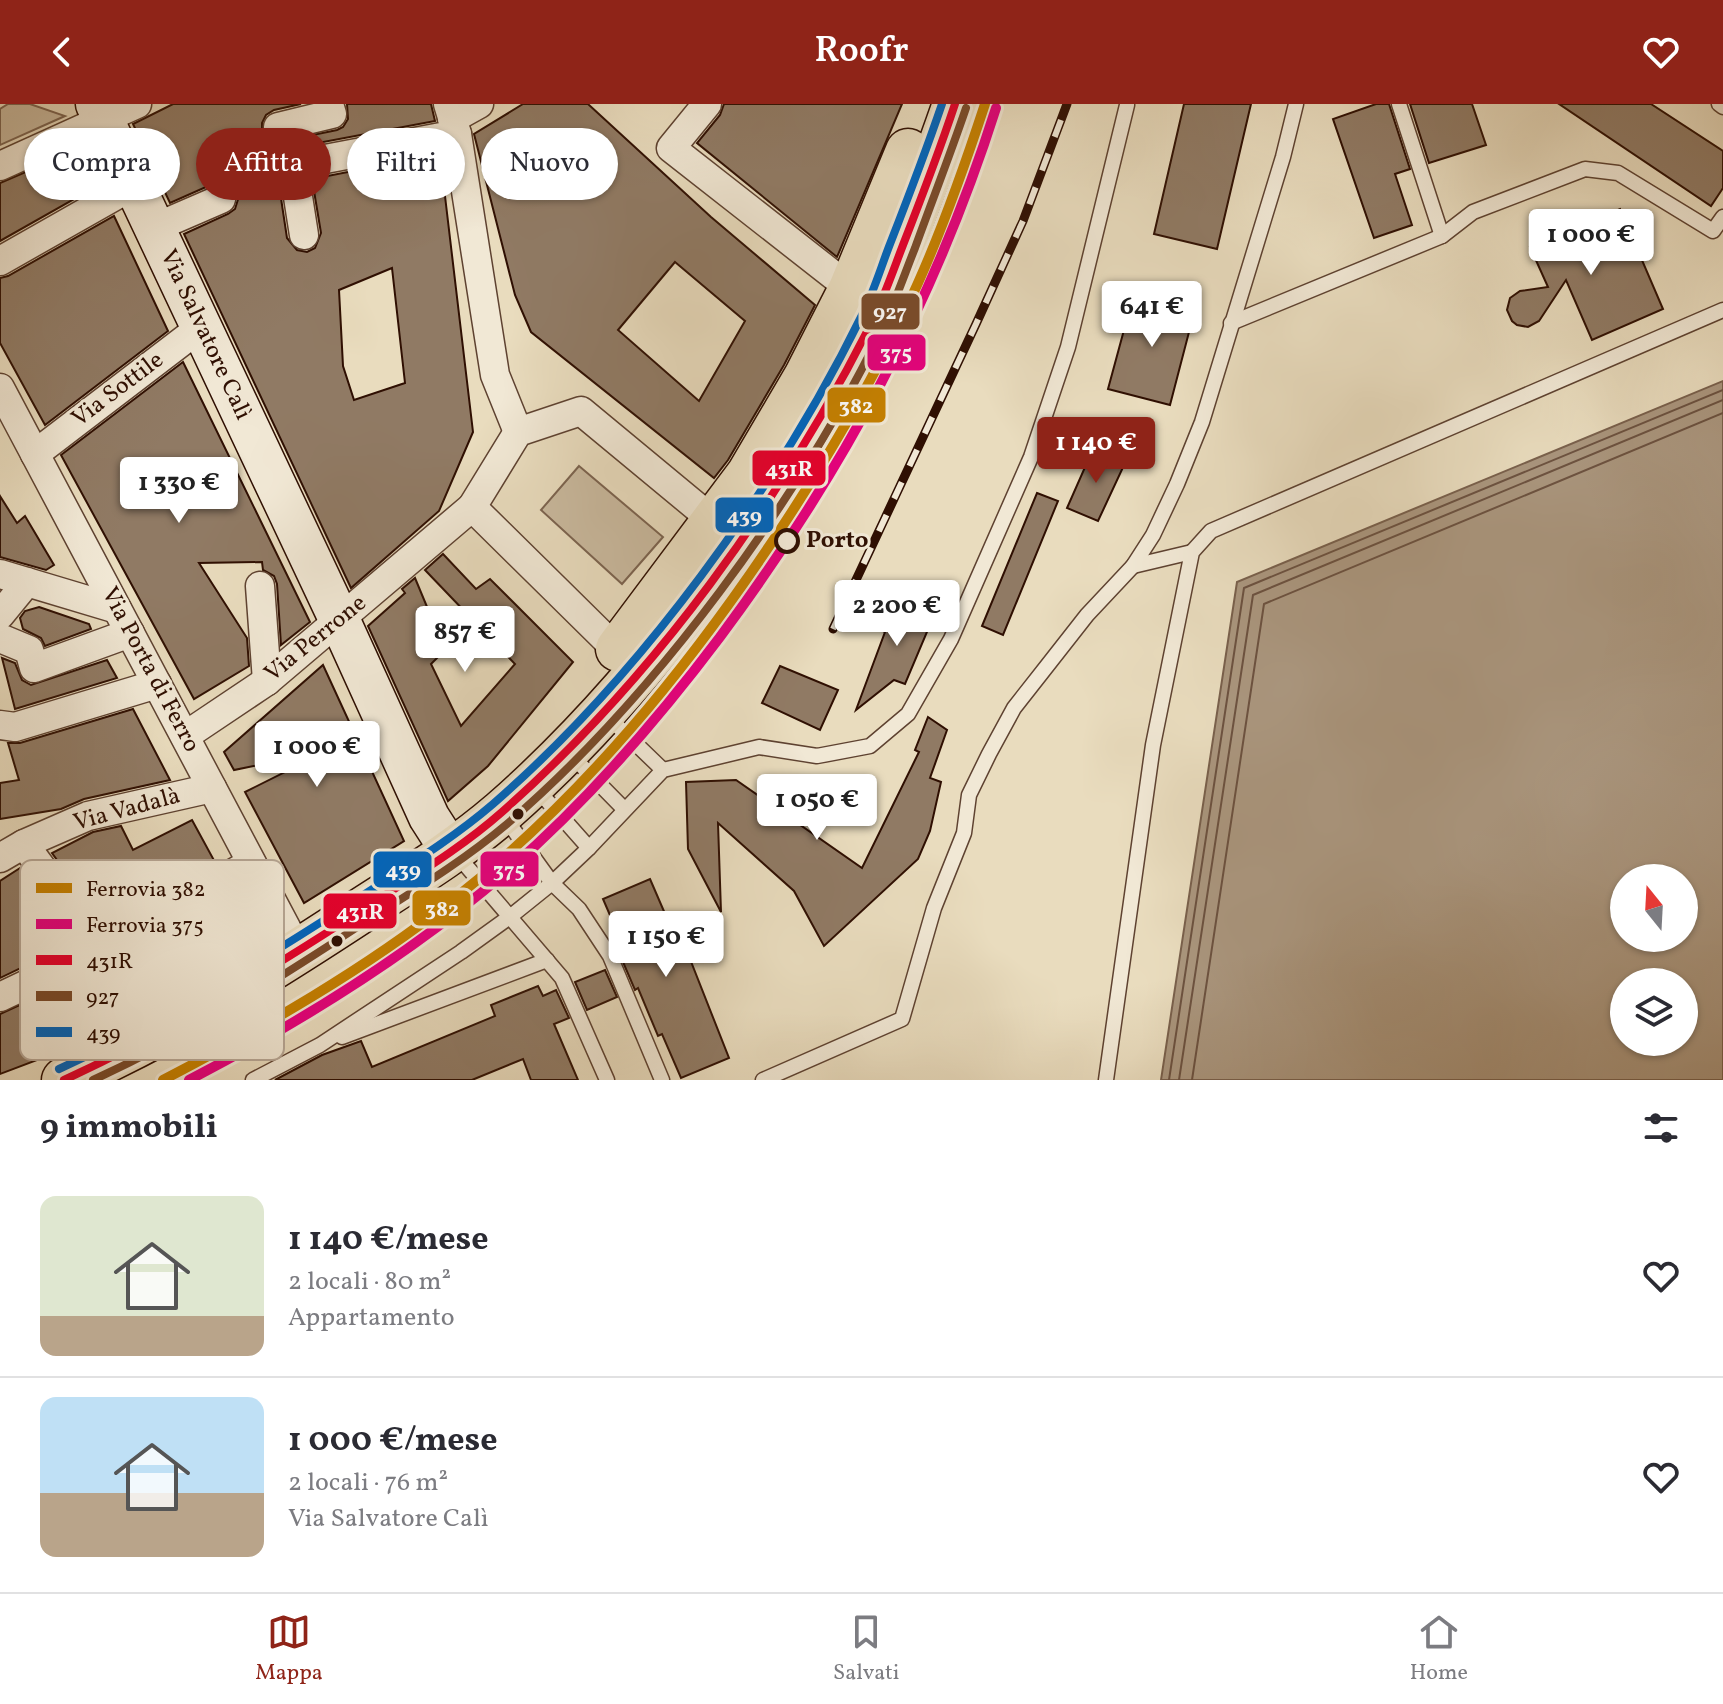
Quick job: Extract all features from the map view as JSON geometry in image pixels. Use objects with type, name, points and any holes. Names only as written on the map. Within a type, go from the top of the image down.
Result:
[{"type":"main road","points":[[449,847],[617,650],[715,522],[764,450],[851,289],[927,104]]},
{"type":"main road","points":[[284,961],[409,879],[517,798],[602,712],[657,647],[739,540],[796,457],[828,403],[874,319],[955,104]]},
{"type":"main road","name":"Via Salvatore Calì","points":[[141,200],[429,817],[449,847]]},
{"type":"main road","points":[[64,1080],[106,1060]]},
{"type":"street","points":[[278,127],[332,114],[329,104]]},
{"type":"street","points":[[331,154],[452,119],[479,104]]},
{"type":"street","points":[[707,104],[671,148],[851,289]]},
{"type":"street","points":[[0,166],[114,114]]},
{"type":"street","points":[[452,119],[495,375],[518,432],[581,411],[715,522]]},
{"type":"street","points":[[0,261],[108,200]]},
{"type":"street","points":[[154,228],[219,200]]},
{"type":"street","points":[[298,200],[304,235]]},
{"type":"street","name":"Via Sottile","points":[[35,454],[201,327]]},
{"type":"street","name":"Via Porta di Ferro","points":[[2,399],[35,454],[249,860]]},
{"type":"street","name":"Via Perrone","points":[[185,736],[267,681],[472,507],[518,432]]},
{"type":"street","points":[[472,507],[617,650]]},
{"type":"street","points":[[0,574],[124,621]]},
{"type":"street","points":[[0,615],[27,582]]},
{"type":"street","points":[[260,586],[267,681]]},
{"type":"street","points":[[0,638],[29,650],[34,668],[124,621]]},
{"type":"street","points":[[7,726],[157,684]]},
{"type":"street","name":"Via Vadalà","points":[[12,851],[88,816],[212,788]]},
{"type":"street","name":"Via Porta di Ferro","points":[[284,924],[299,952]]},
{"type":"street","points":[[0,997],[20,987]]},
{"type":"lane","points":[[763,1080],[902,1019],[934,908],[964,833],[969,795],[989,754],[1014,708],[1087,615],[1133,566],[1153,535],[1202,422],[1283,157],[1296,104]]},
{"type":"lane","points":[[1399,104],[1442,236]]},
{"type":"lane","points":[[253,1080],[320,1045],[511,916],[589,848],[663,770],[759,747],[817,756],[870,746],[908,714],[951,639],[1031,457],[1068,347],[1127,105]]},
{"type":"lane","points":[[1231,323],[1442,236],[1473,212],[1585,169],[1618,173],[1713,231],[1723,217]]},
{"type":"lane","points":[[1106,1080],[1153,745],[1192,552],[1211,531],[1723,310]]},
{"type":"lane","points":[[1133,566],[1192,552]]},
{"type":"lane","points":[[602,712],[663,770]]},
{"type":"lane","points":[[565,750],[624,809]]},
{"type":"lane","points":[[517,798],[589,848]]},
{"type":"lane","points":[[517,798],[552,883],[579,909],[610,956],[662,1080]]},
{"type":"lane","points":[[449,847],[562,978],[607,1080]]},
{"type":"lane","points":[[320,1045],[547,960]]},
{"type":"shaded area","points":[[8,104],[30,104],[65,116],[38,128],[24,128],[24,134],[0,145],[0,109]]},
{"type":"shaded area","points":[[579,466],[663,537],[622,584],[541,510]]},
{"type":"water","points":[[1723,381],[1723,1080],[1161,1080],[1237,582]]},
{"type":"building","points":[[173,104],[301,104],[274,110],[266,115],[262,128],[196,128],[196,191],[180,199],[180,128],[135,128],[133,124]]},
{"type":"building","points":[[347,104],[431,104],[435,121],[398,128],[347,128],[347,138],[331,141],[331,131],[343,127],[348,119]]},
{"type":"building","points":[[523,104],[588,104],[614,128],[484,128]]},
{"type":"building","points":[[724,104],[902,104],[837,257],[697,143],[720,115]]},
{"type":"building","points":[[1184,104],[1251,104],[1217,249],[1154,234]]},
{"type":"building","points":[[1376,104],[1389,104],[1410,169],[1395,174],[1412,225],[1374,238],[1333,119]]},
{"type":"building","points":[[1410,104],[1472,104],[1486,145],[1429,163]]},
{"type":"building","points":[[1559,104],[1651,104],[1723,151],[1723,188],[1711,206]]},
{"type":"building","points":[[481,130],[481,161],[474,134]]},
{"type":"building","points":[[618,132],[711,217],[815,305],[784,365],[728,460],[714,478],[531,332],[515,295],[491,200],[618,200]],"holes":[[[675,262],[745,321],[699,401],[618,330]]]},
{"type":"building","points":[[347,172],[347,200],[445,200],[473,432],[439,511],[351,588],[184,234],[228,214],[235,209],[238,200],[281,200],[287,238],[297,250],[307,252],[315,248],[321,233],[316,200],[331,200],[331,175]],"holes":[[[392,268],[405,383],[354,400],[343,366],[339,290]]]},
{"type":"building","points":[[24,173],[24,200],[72,200],[0,241],[0,183]]},
{"type":"building","points":[[1620,209],[1663,309],[1592,340],[1566,280],[1539,321],[1528,327],[1512,321],[1507,310],[1510,298],[1520,291],[1548,287],[1530,247]]},
{"type":"building","points":[[114,216],[168,331],[45,425],[0,343],[0,278]]},
{"type":"building","points":[[1134,293],[1195,309],[1170,405],[1108,389]]},
{"type":"building","points":[[183,362],[310,622],[281,645],[277,584],[274,576],[263,570],[262,562],[199,563],[247,638],[249,666],[194,699],[61,455]]},
{"type":"building","points":[[1093,449],[1125,463],[1098,521],[1067,508]]},
{"type":"building","points":[[1037,493],[1058,501],[1003,635],[982,626]]},
{"type":"building","points":[[0,496],[17,523],[25,516],[54,565],[46,570],[0,557]]},
{"type":"building","points":[[443,554],[476,589],[490,579],[573,662],[488,766],[448,801],[368,626],[405,593],[402,589],[415,578],[445,650],[431,664],[461,726],[515,664],[425,570]]},
{"type":"building","points":[[895,601],[935,613],[905,684],[894,680],[856,710],[885,632],[881,630]]},
{"type":"building","points":[[39,607],[89,624],[91,629],[45,646],[41,638],[23,629],[20,618],[25,611]]},
{"type":"building","points":[[2,658],[15,663],[22,680],[31,685],[107,660],[117,678],[15,709]]},
{"type":"building","points":[[323,665],[404,841],[304,903],[284,860],[281,860],[245,792],[317,756],[317,753],[234,770],[224,752]]},
{"type":"building","points":[[780,666],[838,690],[820,730],[762,703]]},
{"type":"building","points":[[133,709],[170,780],[84,799],[61,809],[0,819],[0,783],[19,780],[8,743],[20,743]]},
{"type":"building","points":[[928,717],[947,730],[930,778],[941,782],[930,831],[918,859],[824,946],[794,891],[718,823],[721,912],[688,849],[686,782],[736,780],[862,868],[919,752],[915,750]]},
{"type":"building","points":[[192,820],[214,860],[57,860],[52,853],[93,832],[121,826],[133,850]]},
{"type":"building","points":[[20,868],[20,968],[0,978],[0,881]]},
{"type":"building","points":[[650,879],[669,923],[675,921],[729,1058],[681,1078],[662,1034],[658,1036],[638,988],[635,990],[623,962],[626,960],[619,944],[622,943],[603,899]]},
{"type":"building","points":[[605,970],[617,997],[587,1010],[575,982]]},
{"type":"building","points":[[538,986],[543,996],[556,990],[569,1018],[554,1024],[578,1080],[531,1080],[523,1059],[472,1080],[275,1080],[322,1055],[361,1041],[372,1067],[495,1016],[491,1005]]},
{"type":"building","points":[[20,1005],[20,1060],[37,1060],[0,1074],[0,1014]]},
{"type":"railway","points":[[833,629],[1023,221],[1067,104]]},
{"type":"rail line","name":"382","points":[[284,1013],[385,950],[501,860],[588,775],[668,684],[706,635],[796,505],[853,412],[887,348],[928,261],[985,104]]},
{"type":"rail line","name":"375","points":[[284,1028],[353,986],[431,932],[505,873],[564,819],[619,761],[720,637],[806,513],[880,384],[944,250],[996,108]]},
{"type":"rail line","name":"382","points":[[163,1080],[200,1060]]},
{"type":"rail line","name":"375","points":[[189,1080],[226,1060]]},
{"type":"transit line","name":"439","points":[[284,945],[477,818],[547,754],[652,639],[747,511],[829,379],[871,296],[942,104]]},
{"type":"transit line","name":"431R","points":[[284,959],[451,852],[502,812],[558,760],[611,704],[710,584],[797,456],[872,322],[955,104]]},
{"type":"transit line","name":"927","points":[[284,973],[455,864],[507,824],[616,717],[720,592],[767,525],[851,390],[893,305],[966,108]]},
{"type":"transit line","name":"439","points":[[59,1069],[77,1060]]},
{"type":"transit line","name":"431R","points":[[64,1080],[105,1060]]},
{"type":"transit line","name":"927","points":[[93,1080],[134,1060]]},
{"type":"place","name":"Porto","points":[[787,541]]}]
